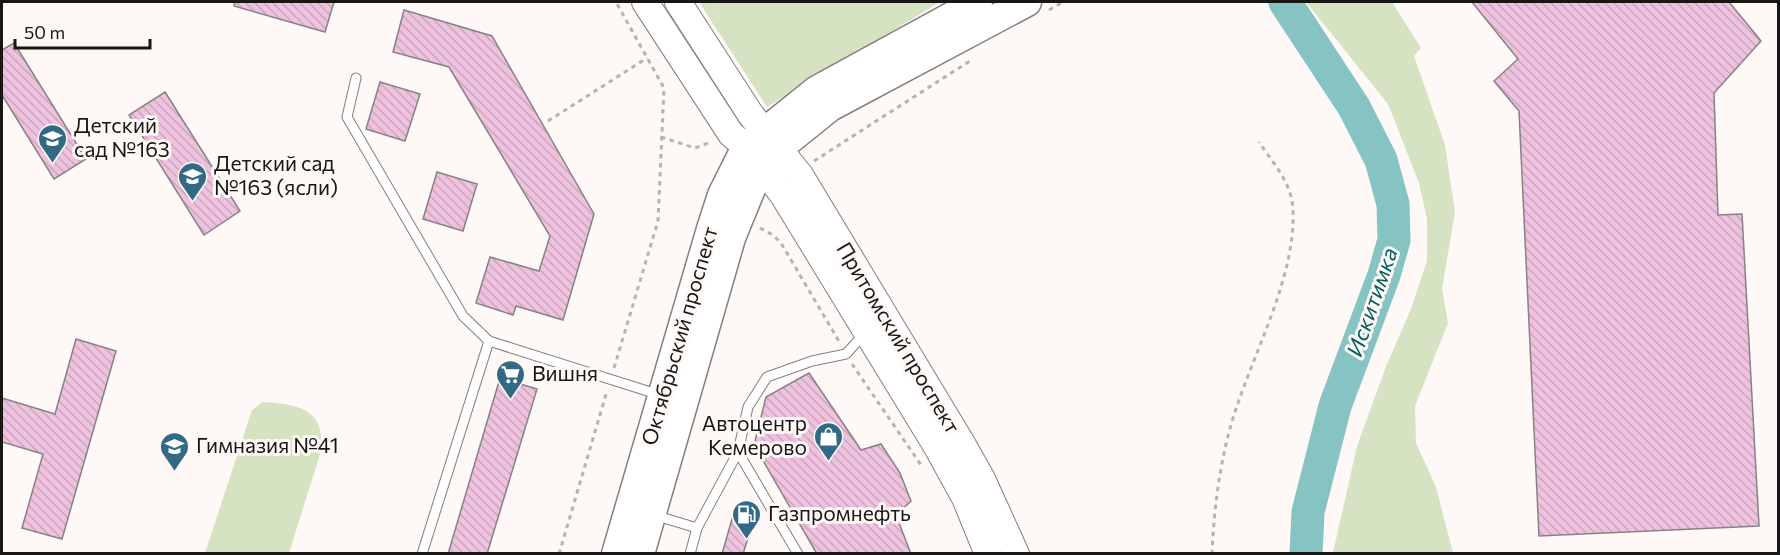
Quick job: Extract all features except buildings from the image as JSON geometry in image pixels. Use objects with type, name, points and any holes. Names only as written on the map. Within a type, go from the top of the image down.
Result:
[{"type":"main road","points":[[645,2],[731,134],[763,149]]},
{"type":"main road","points":[[678,2],[751,116],[763,149]]},
{"type":"main road","points":[[763,149],[817,90],[978,2]]},
{"type":"main road","points":[[763,149],[830,107],[1027,2]]},
{"type":"main road","name":"Притомский проспект","points":[[763,149],[783,195],[955,478],[988,554]]},
{"type":"main road","name":"Притомский проспект","points":[[763,149],[800,175],[964,447],[982,479],[1016,554]]},
{"type":"main road","name":"Октябрьский проспект","points":[[616,554],[722,195],[763,149]]},
{"type":"main road","name":"Октябрьский проспект","points":[[640,554],[731,238],[753,184],[763,149]]},
{"type":"lane","points":[[356,78],[347,117],[463,316],[489,341],[662,396]]},
{"type":"lane","points":[[690,554],[697,528],[738,453],[748,407],[767,377],[812,361],[846,354],[866,332]]},
{"type":"lane","points":[[422,554],[489,341]]},
{"type":"lane","points":[[738,453],[798,554]]},
{"type":"lane","points":[[651,514],[697,528]]},
{"type":"path","points":[[559,554],[658,221],[664,88],[616,2]]},
{"type":"path","points":[[548,121],[647,58]]},
{"type":"path","points":[[1212,554],[1224,456],[1236,408],[1283,279],[1290,244],[1293,209],[1286,180],[1259,142]]},
{"type":"path","points":[[760,228],[773,235],[781,243],[858,376],[927,474]]},
{"type":"green space","points":[[699,2],[721,2],[708,16]]},
{"type":"green space","points":[[721,2],[940,2],[767,107],[708,16]]},
{"type":"green space","points":[[1306,2],[1392,2],[1421,48],[1414,56],[1445,145],[1455,212],[1442,289],[1448,323],[1415,406],[1416,443],[1436,487],[1453,553],[1333,553],[1357,446],[1387,364],[1411,309],[1427,261],[1427,219],[1419,183],[1388,104]]},
{"type":"green space","points":[[262,402],[298,407],[314,417],[319,425],[321,451],[289,553],[205,553],[252,410]]},
{"type":"waterway","name":"Искитимка","points":[[1285,2],[1354,107],[1381,160],[1393,204],[1394,240],[1384,275],[1335,406],[1308,512],[1306,554]]},
{"type":"place","name":"Детский сад №163","points":[[53,164]]},
{"type":"place","name":"Детский сад №163 (ясли)","points":[[193,202]]},
{"type":"place","name":"Вишня","points":[[511,400]]},
{"type":"place","name":"Автоцентр Кемерово","points":[[828,462]]},
{"type":"place","name":"Гимназия №41","points":[[175,472]]},
{"type":"place","name":"Газпромнефть","points":[[747,540]]}]
